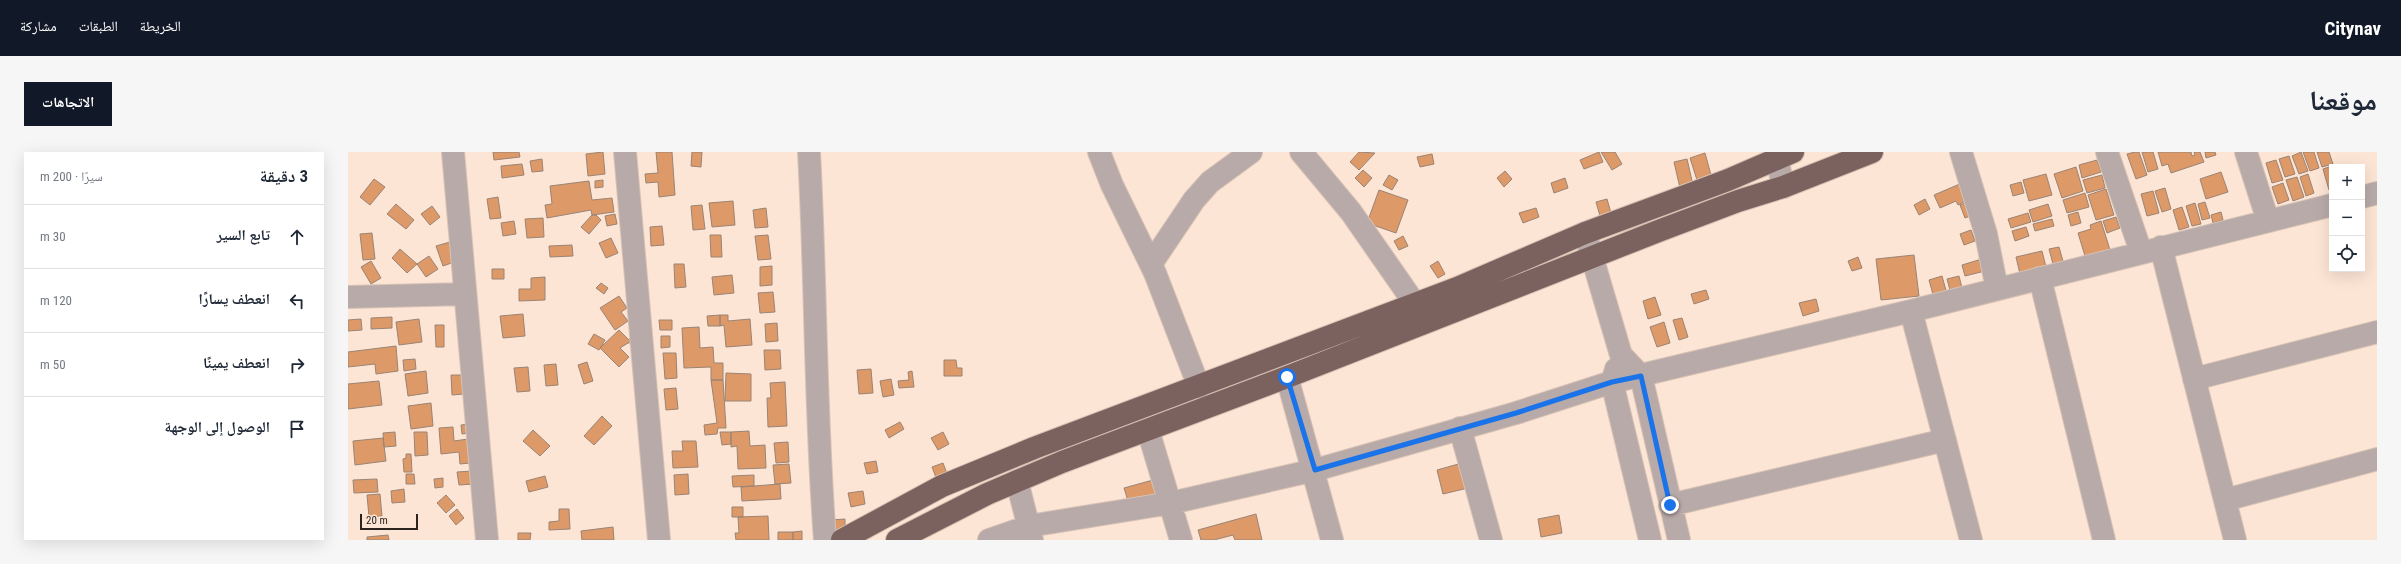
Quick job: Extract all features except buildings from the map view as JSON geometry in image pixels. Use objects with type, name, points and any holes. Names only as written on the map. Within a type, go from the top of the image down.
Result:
[{"type":"highway","points":[[897,540],[932,521],[1017,481],[1287,377],[1593,256],[1738,201],[1783,187],[1872,152]]},
{"type":"highway","points":[[842,540],[942,486],[1034,448],[1199,387],[1415,304],[1586,233],[1728,180],[1782,154]]},
{"type":"highway","points":[[1175,396],[1182,417]]},
{"type":"street","points":[[453,152],[486,540]]},
{"type":"street","points":[[625,152],[659,540]]},
{"type":"street","points":[[809,152],[813,226],[816,400],[825,540]]},
{"type":"street","points":[[1099,152],[1112,185],[1151,264],[1199,387]]},
{"type":"street","points":[[1151,264],[1194,200],[1210,182],[1251,152]]},
{"type":"street","points":[[1961,152],[1986,234],[1997,289]]},
{"type":"street","points":[[2107,152],[2151,250],[2194,379],[2235,540]]},
{"type":"street","points":[[2246,152],[2268,221]]},
{"type":"street","points":[[1306,154],[1351,212],[1415,304]]},
{"type":"street","points":[[1782,154],[1783,187]]},
{"type":"street","points":[[2365,196],[2377,193]]},
{"type":"street","points":[[989,540],[1031,533],[1171,503],[1315,470],[1516,413],[1612,382],[1911,311],[2329,206]]},
{"type":"street","points":[[1586,233],[1621,355],[1641,376],[1679,540]]},
{"type":"street","points":[[2040,278],[2104,540]]},
{"type":"street","points":[[348,297],[465,294]]},
{"type":"street","points":[[1911,311],[1971,540]]},
{"type":"street","points":[[2194,379],[2377,332]]},
{"type":"street","points":[[1621,355],[1612,382],[1650,540]]},
{"type":"street","points":[[1287,377],[1315,470],[1332,540]]},
{"type":"street","points":[[1460,428],[1491,540]]},
{"type":"street","points":[[1148,430],[1181,540]]},
{"type":"street","points":[[1670,505],[1945,440]]},
{"type":"street","points":[[2225,500],[2377,459]]},
{"type":"street","points":[[1017,481],[1031,533]]},
{"type":"route","points":[[1287,377],[1315,470],[1516,413],[1612,382],[1641,376],[1670,505]]}]
